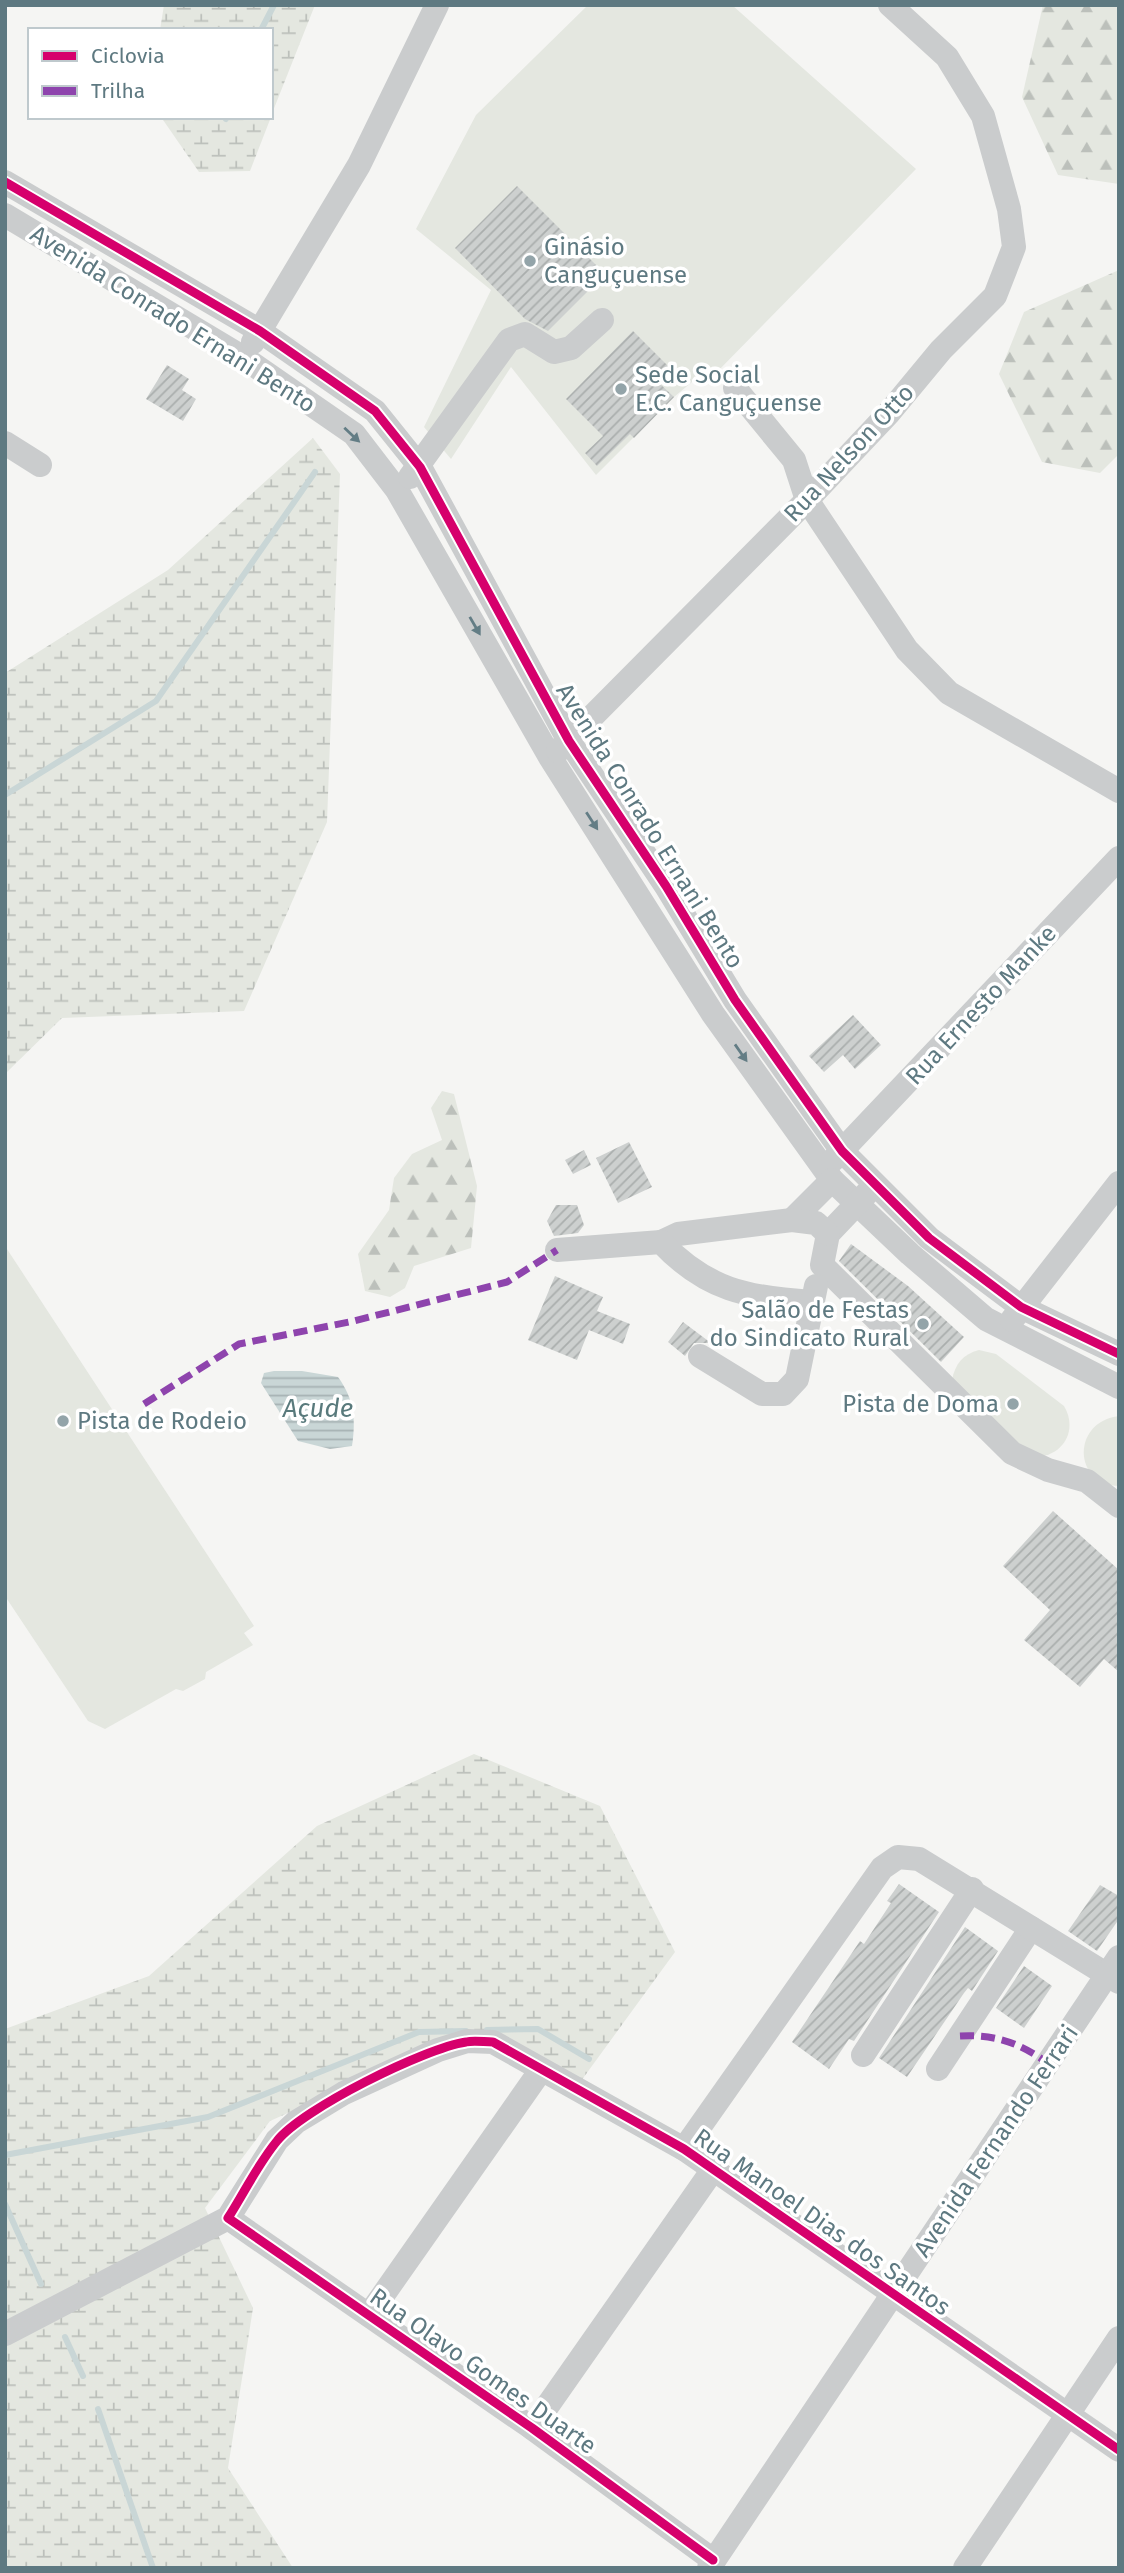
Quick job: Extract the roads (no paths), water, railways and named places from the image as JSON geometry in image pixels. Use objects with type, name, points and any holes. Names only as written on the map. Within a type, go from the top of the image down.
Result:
[{"type":"street","points":[[244,358],[359,165],[437,5]]},
{"type":"street","name":"Rua Nelson Otto","points":[[559,749],[807,500],[888,414],[942,350],[995,296],[1014,247],[1009,209],[983,116],[947,57],[890,5]]},
{"type":"street","name":"Avenida Conrado Ernani Bento","points":[[5,182],[260,331],[375,411],[420,467],[559,749],[666,886],[734,1000],[842,1151],[929,1238],[1021,1307],[1119,1354]]},
{"type":"street","name":"Avenida Conrado Ernani Bento","points":[[5,215],[244,358],[354,434],[397,490],[559,749],[713,1014],[828,1175],[910,1255],[986,1319],[1119,1387]]},
{"type":"street","points":[[397,490],[420,467],[509,340],[525,334],[554,352],[570,348],[602,320]]},
{"type":"street","points":[[735,388],[794,460],[807,500],[906,650],[949,693],[1119,791]]},
{"type":"street","points":[[5,443],[40,465]]},
{"type":"street","name":"Rua Ernesto Manke","points":[[792,1220],[828,1175],[842,1151],[1119,858]]},
{"type":"street","points":[[713,1014],[734,1000]]},
{"type":"street","points":[[1004,1329],[1119,1182]]},
{"type":"street","points":[[701,1356],[762,1394],[783,1394],[797,1379],[828,1234],[875,1184]]},
{"type":"street","points":[[556,1250],[661,1242],[678,1234],[792,1220],[816,1223],[828,1234]]},
{"type":"street","points":[[661,1242],[685,1268],[734,1291],[812,1302]]},
{"type":"street","points":[[822,1265],[1012,1453],[1048,1470],[1087,1481],[1119,1506]]},
{"type":"street","points":[[684,2149],[882,1868],[898,1857],[919,1859],[972,1889],[1031,1928],[1115,1972]]},
{"type":"street","points":[[863,2055],[972,1889]]},
{"type":"street","points":[[937,2069],[1031,1928]]},
{"type":"street","name":"Avenida Fernando Ferrari","points":[[711,2564],[1115,1972]]},
{"type":"street","name":"Rua Manoel Dias dos Santos","points":[[228,2218],[277,2140],[296,2122],[344,2093],[438,2050],[467,2042],[493,2042],[684,2149],[712,2171],[1119,2450]]},
{"type":"street","points":[[369,2315],[541,2070]]},
{"type":"street","points":[[532,2428],[712,2171]]},
{"type":"street","points":[[5,2334],[228,2218]]},
{"type":"street","name":"Rua Olavo Gomes Duarte","points":[[228,2218],[532,2428],[711,2564]]},
{"type":"street","points":[[965,2568],[1119,2337]]},
{"type":"water","name":"Açude","points":[[302,1371],[338,1377],[348,1393],[352,1410],[352,1446],[330,1449],[298,1441],[261,1383],[264,1373]]},
{"type":"waterway","points":[[262,28],[274,5]]},
{"type":"waterway","points":[[5,795],[156,701],[315,472]]},
{"type":"waterway","points":[[487,2030],[538,2029],[589,2059]]},
{"type":"waterway","points":[[5,2155],[208,2117],[419,2032],[466,2031]]},
{"type":"waterway","points":[[5,2204],[41,2284]]},
{"type":"waterway","points":[[65,2337],[83,2376]]},
{"type":"waterway","points":[[98,2409],[153,2568]]},
{"type":"place","name":"Ginásio Canguçuense","points":[[530,261]]},
{"type":"place","name":"Sede Social E.C. Canguçuense","points":[[621,389]]},
{"type":"place","name":"Salão de Festas do Sindicato Rural","points":[[923,1324]]},
{"type":"place","name":"Pista de Doma","points":[[1013,1404]]},
{"type":"place","name":"Pista de Rodeio","points":[[63,1421]]}]
